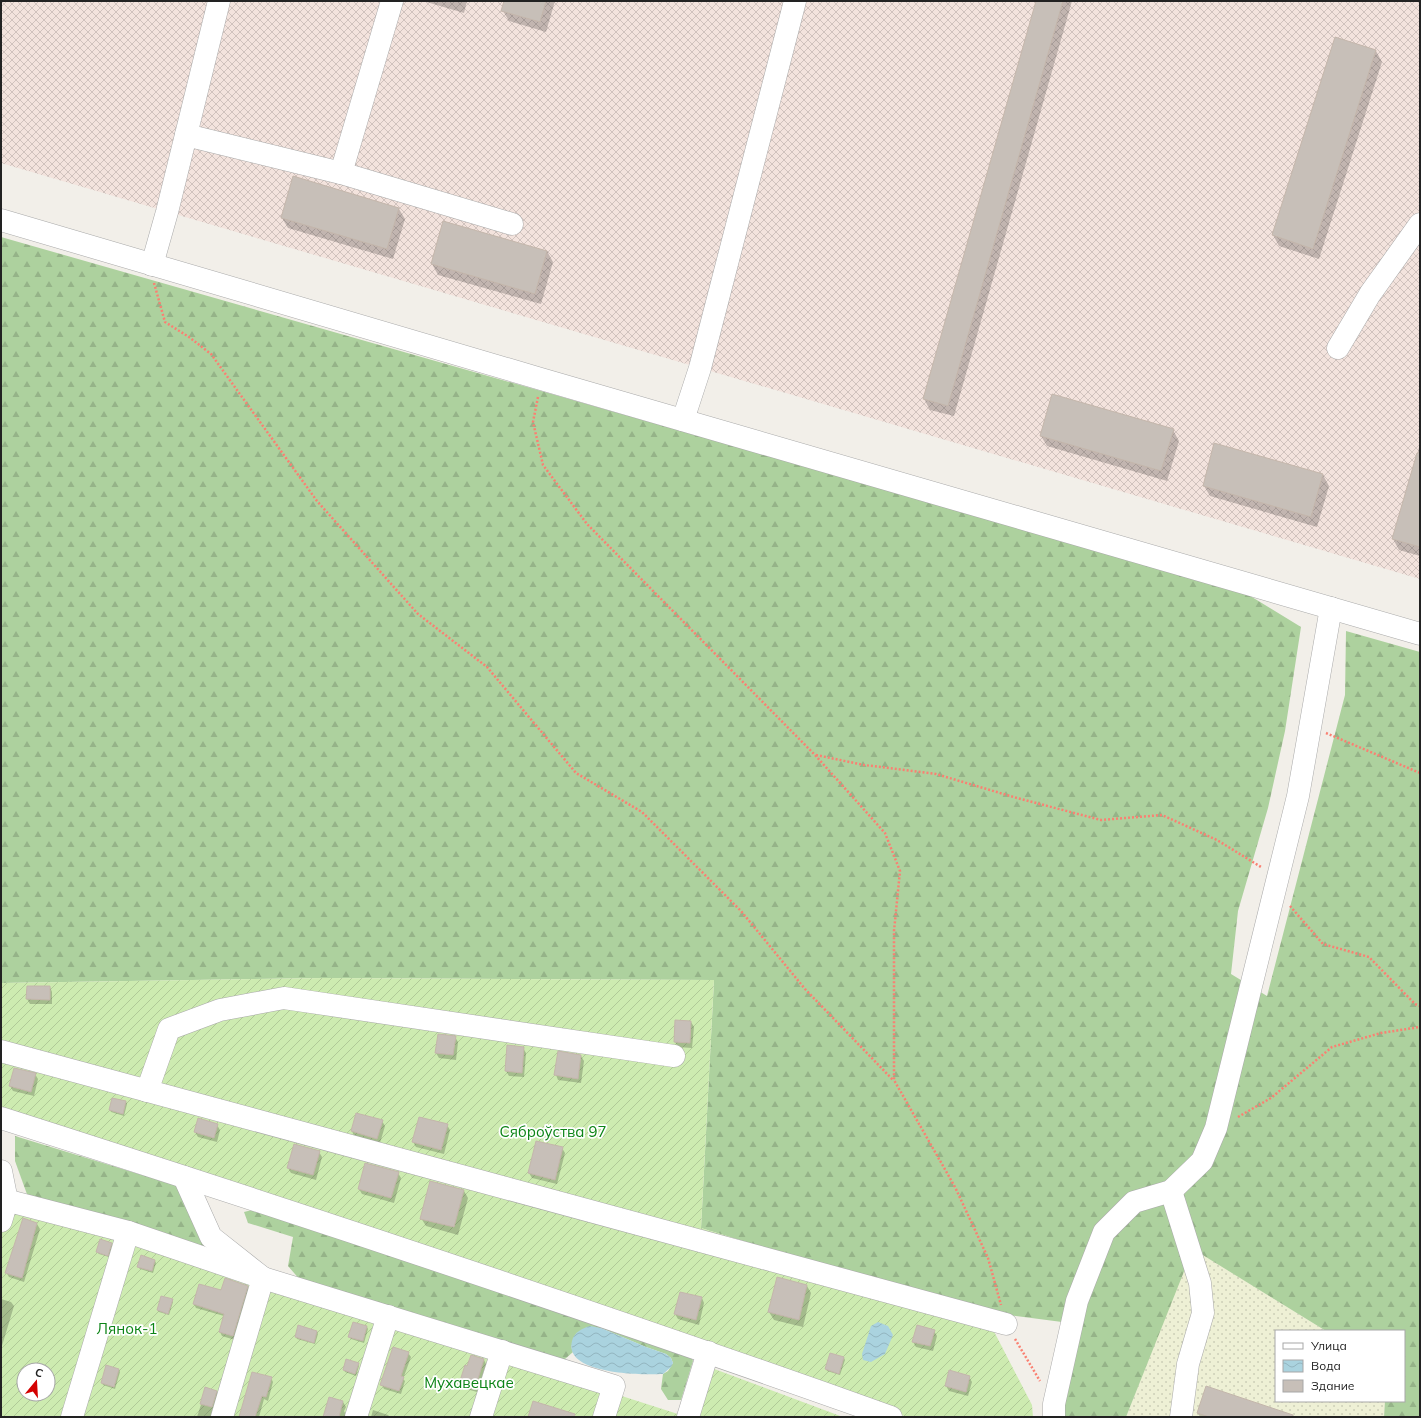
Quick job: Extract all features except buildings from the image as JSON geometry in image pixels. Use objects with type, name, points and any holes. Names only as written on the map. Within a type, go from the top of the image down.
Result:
[{"type":"street","points":[[153,273],[219,1]]},
{"type":"street","points":[[341,173],[392,1]]},
{"type":"street","points":[[683,420],[700,368],[795,1]]},
{"type":"street","points":[[186,135],[341,173],[512,224]]},
{"type":"street","points":[[1,220],[153,273],[541,379],[1420,634]]},
{"type":"street","points":[[1338,348],[1370,294],[1420,224]]},
{"type":"street","points":[[1054,1410],[1077,1301],[1104,1232],[1134,1202],[1171,1191],[1202,1161],[1216,1128],[1244,1020],[1274,888],[1298,796],[1330,608]]},
{"type":"street","points":[[147,1091],[169,1029],[220,1010],[284,998],[674,1056]]},
{"type":"street","points":[[1,1051],[1006,1324]]},
{"type":"street","points":[[1,1118],[184,1177],[708,1352],[891,1417]]},
{"type":"street","points":[[1,1170],[3,1207],[128,1232],[263,1278],[614,1386],[604,1417]]},
{"type":"street","points":[[184,1177],[211,1237],[263,1278]]},
{"type":"street","points":[[1171,1191],[1200,1284],[1203,1313],[1188,1364],[1181,1417]]},
{"type":"street","points":[[72,1417],[128,1232]]},
{"type":"street","points":[[222,1417],[263,1278]]},
{"type":"street","points":[[356,1417],[388,1316]]},
{"type":"street","points":[[481,1417],[502,1352]]},
{"type":"street","points":[[694,1416],[708,1352]]},
{"type":"path","points":[[153,273],[165,322],[189,337],[211,354],[318,502],[418,614],[487,668],[576,773],[642,812],[741,911],[804,989],[894,1080],[955,1187],[988,1258],[1006,1324],[1054,1410]]},
{"type":"path","points":[[541,379],[533,422],[543,465],[587,524],[815,755],[885,833],[900,870],[894,931],[894,1080]]},
{"type":"path","points":[[1310,727],[1420,773]]},
{"type":"path","points":[[815,755],[864,765],[936,774],[1017,798],[1101,820],[1162,815],[1217,840],[1261,866],[1274,888],[1323,944],[1369,957],[1414,1004],[1420,1006]]},
{"type":"path","points":[[1216,1128],[1271,1098],[1332,1047],[1381,1033],[1420,1027]]},
{"type":"shaded area","points":[[1,1],[1420,1],[1420,579],[1,163]]},
{"type":"green space","points":[[1,237],[1242,591],[1301,627],[1285,731],[1268,808],[1238,911],[1231,974],[1267,996],[1345,695],[1346,631],[1420,652],[1420,1417],[1384,1417],[1385,1402],[1405,1402],[1405,1330],[1324,1330],[1193,1249],[1126,1417],[1063,1417],[1062,1322],[984,1312],[836,1270],[701,1228],[714,980],[325,978],[1,983]]},
{"type":"green space","name":"Сяброўства 97","points":[[325,978],[714,980],[701,1228],[836,1270],[984,1312],[1032,1405],[1033,1417],[907,1417],[699,1341],[1,1111],[1,983]]},
{"type":"green space","points":[[15,1136],[181,1187],[199,1224],[206,1250],[28,1197],[15,1161]]},
{"type":"green space","name":"Лянок-1","points":[[1,1187],[120,1235],[681,1415],[701,1364],[843,1417],[1,1417]]},
{"type":"green space","points":[[252,1210],[691,1356],[693,1361],[681,1400],[668,1400],[661,1389],[663,1374],[668,1371],[673,1363],[671,1358],[666,1354],[601,1328],[571,1346],[573,1352],[565,1359],[550,1361],[301,1281],[288,1266],[293,1237],[248,1223],[244,1212]]},
{"type":"green space","points":[[1192,1248],[1324,1330],[1275,1330],[1275,1402],[1385,1402],[1384,1417],[1126,1417]]},
{"type":"water","points":[[878,1322],[888,1326],[893,1335],[885,1354],[871,1362],[863,1360],[862,1354],[871,1326]]},
{"type":"water","points":[[590,1326],[601,1328],[666,1354],[671,1358],[673,1363],[671,1367],[663,1374],[623,1373],[592,1367],[580,1361],[573,1352],[572,1341],[577,1333]]},
{"type":"park label","name":"Мухавецкае","points":[[469,1383]]}]
